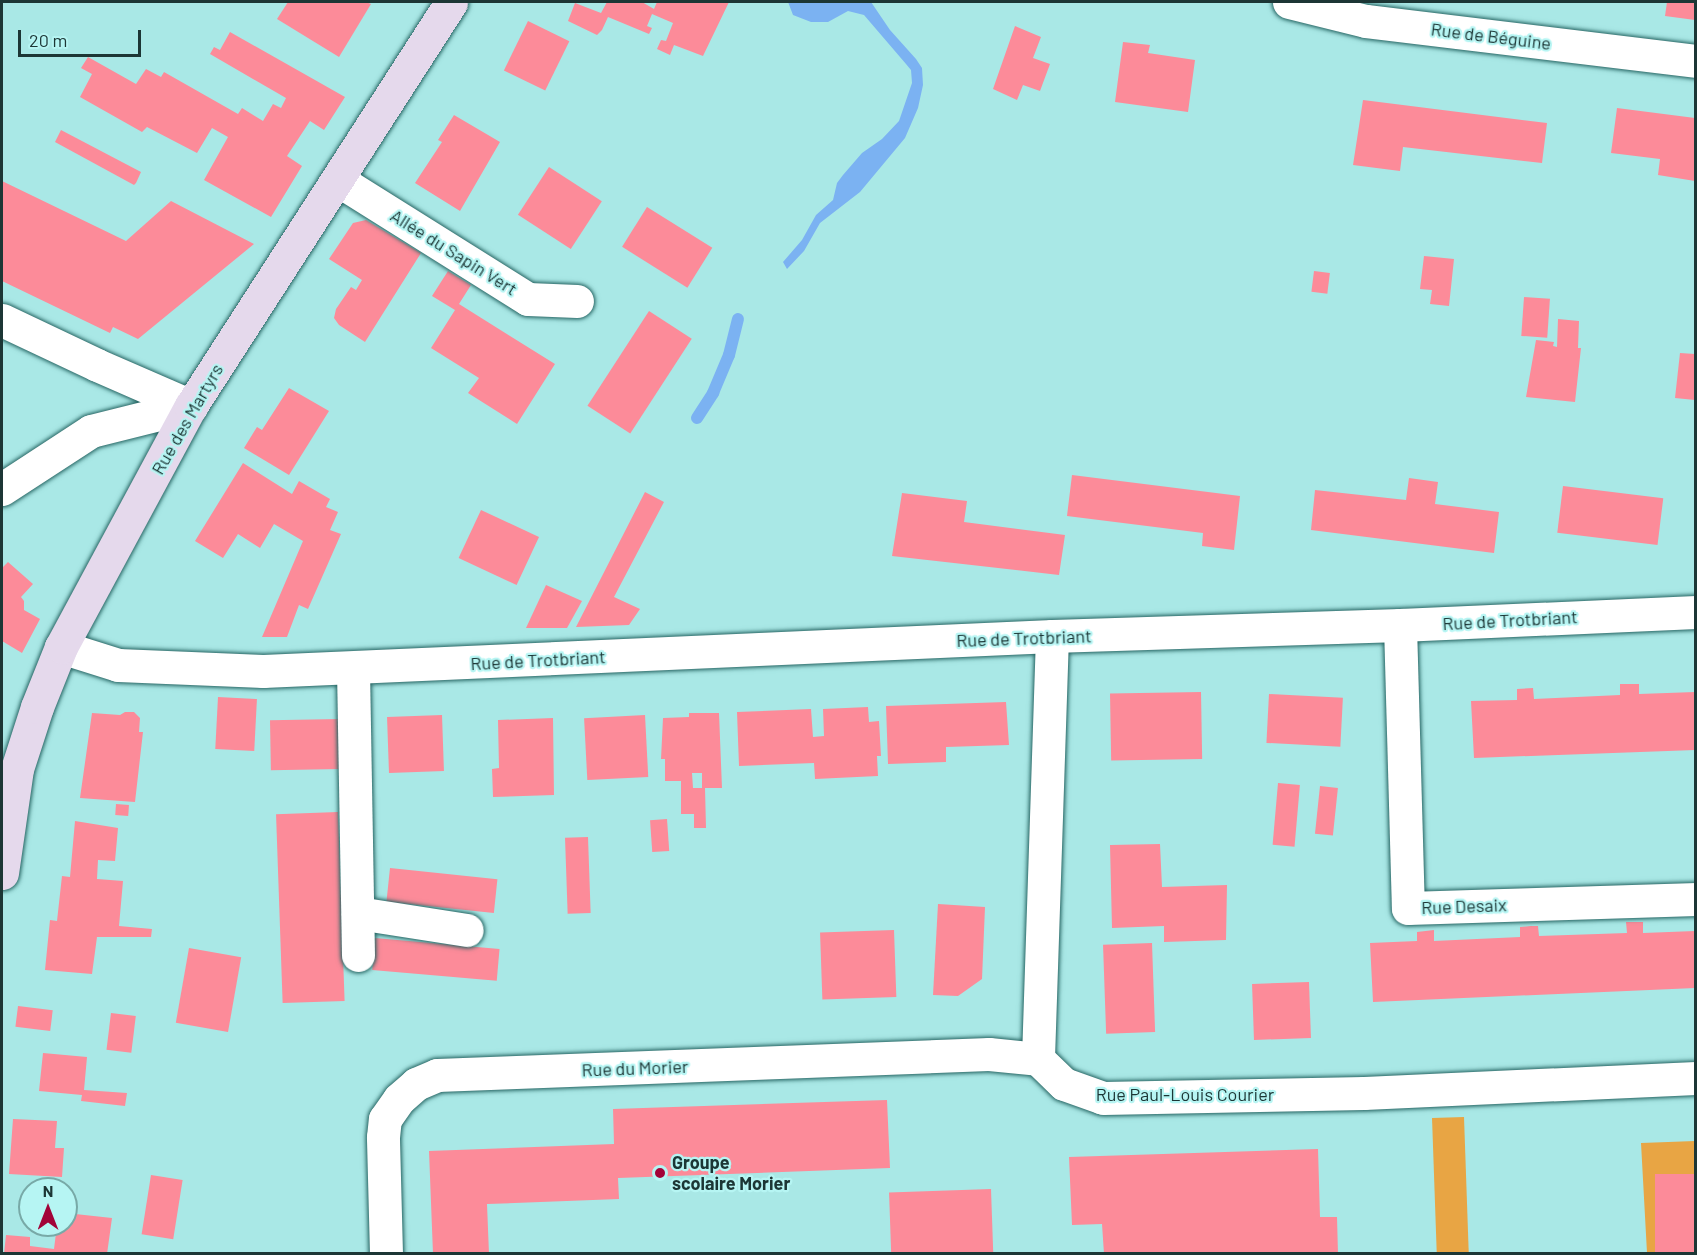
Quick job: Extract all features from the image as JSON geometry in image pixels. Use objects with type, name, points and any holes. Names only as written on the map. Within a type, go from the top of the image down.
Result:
[{"type":"main road","name":"Rue des Martyrs","points":[[2,873],[17,768],[37,707],[61,647],[191,405],[451,2]]},
{"type":"street","name":"Rue de Béguine","points":[[1289,2],[1366,21],[1695,61]]},
{"type":"street","name":"Allée du Sapin Vert","points":[[338,180],[528,299],[577,301]]},
{"type":"street","points":[[2,320],[97,365],[191,405]]},
{"type":"street","points":[[2,489],[91,431],[191,405]]},
{"type":"street","name":"Rue de Trotbriant","points":[[61,647],[118,665],[263,671],[352,669],[1052,636],[1400,625],[1695,612]]},
{"type":"street","name":"Rue Desaix","points":[[1400,625],[1408,908],[1695,899]]},
{"type":"street","points":[[1038,1059],[1052,636]]},
{"type":"street","points":[[352,669],[358,955]]},
{"type":"street","points":[[358,913],[467,930]]},
{"type":"street","name":"Rue du Morier","points":[[386,1254],[383,1137],[385,1119],[399,1099],[416,1084],[437,1075],[989,1054],[1038,1059]]},
{"type":"street","name":"Rue Paul-Louis Courier","points":[[1038,1059],[1064,1084],[1103,1098],[1364,1093],[1695,1078]]},
{"type":"shaded area","points":[[1464,1117],[1469,1253],[1437,1254],[1432,1118]]},
{"type":"shaded area","points":[[1695,1141],[1695,1174],[1655,1177],[1659,1253],[1647,1253],[1641,1143]]},
{"type":"water","points":[[788,2],[871,2],[890,30],[922,68],[923,85],[918,108],[905,138],[860,192],[820,223],[804,251],[787,269],[783,262],[802,240],[816,215],[833,200],[837,183],[843,175],[862,153],[882,139],[899,121],[912,83],[911,70],[864,15],[848,11],[828,22],[811,22],[793,15]]},
{"type":"building","points":[[288,2],[366,2],[371,4],[339,57],[277,19]]},
{"type":"building","points":[[607,2],[642,2],[654,9],[657,2],[729,2],[703,56],[674,45],[670,55],[657,49],[661,40],[666,41],[673,23],[652,14],[647,26],[652,28],[649,34],[608,17],[597,35],[568,21],[575,3],[601,13]]},
{"type":"building","points":[[1667,2],[1695,2],[1695,20],[1665,16]]},
{"type":"building","points":[[528,21],[569,41],[545,91],[504,70]]},
{"type":"building","points":[[1015,26],[1041,37],[1033,58],[1050,64],[1040,91],[1023,85],[1017,100],[993,89]]},
{"type":"building","points":[[230,32],[345,97],[324,130],[310,121],[287,156],[302,166],[271,217],[204,180],[228,137],[212,128],[197,153],[147,127],[142,132],[80,97],[92,74],[81,68],[88,57],[136,84],[146,69],[161,77],[164,72],[238,114],[242,108],[263,121],[273,104],[281,108],[286,98],[210,54],[214,47],[220,50]]},
{"type":"building","points":[[1123,42],[1150,45],[1148,53],[1195,60],[1188,112],[1115,102]]},
{"type":"building","points":[[1363,100],[1547,123],[1542,163],[1403,147],[1400,171],[1353,165]]},
{"type":"building","points":[[1617,108],[1695,118],[1695,181],[1658,175],[1660,159],[1611,153]]},
{"type":"building","points":[[454,115],[500,142],[460,211],[415,183],[442,142],[438,140]]},
{"type":"building","points":[[61,130],[141,172],[136,183],[134,185],[55,142]]},
{"type":"building","points":[[549,167],[602,201],[571,249],[518,215]]},
{"type":"building","points":[[2,181],[126,241],[171,201],[254,244],[138,339],[113,327],[110,333],[2,281]]},
{"type":"building","points":[[647,207],[712,248],[687,288],[622,247]]},
{"type":"building","points":[[366,220],[421,253],[365,342],[339,325],[334,318],[336,309],[351,287],[356,290],[362,280],[329,259],[353,223]]},
{"type":"building","points":[[1424,256],[1454,259],[1449,306],[1430,304],[1432,290],[1420,289]]},
{"type":"building","points":[[448,271],[471,285],[459,304],[555,364],[517,424],[468,393],[479,378],[431,348],[455,310],[432,296]]},
{"type":"building","points":[[1314,271],[1330,273],[1327,294],[1311,292]]},
{"type":"building","points":[[1524,297],[1550,299],[1547,338],[1521,336]]},
{"type":"building","points":[[649,311],[692,339],[630,434],[587,406]]},
{"type":"building","points":[[1558,319],[1579,321],[1578,348],[1581,348],[1575,402],[1526,397],[1536,340],[1554,342],[1553,346],[1557,347]]},
{"type":"building","points":[[1680,353],[1695,354],[1695,400],[1675,398]]},
{"type":"building","points":[[289,388],[329,411],[289,475],[244,448],[257,427],[262,430]]},
{"type":"building","points":[[243,463],[292,494],[299,481],[330,499],[326,507],[338,512],[330,530],[341,534],[308,609],[299,605],[287,637],[262,637],[303,541],[274,524],[260,548],[238,534],[223,558],[195,541]]},
{"type":"building","points":[[1072,475],[1240,496],[1234,550],[1202,546],[1203,533],[1067,516]]},
{"type":"building","points":[[1409,478],[1438,482],[1435,504],[1499,512],[1494,553],[1311,530],[1315,490],[1406,500]]},
{"type":"building","points":[[1563,486],[1663,498],[1658,545],[1557,533]]},
{"type":"building","points":[[645,492],[664,502],[614,597],[640,609],[629,625],[576,627]]},
{"type":"building","points":[[902,493],[967,501],[964,522],[1065,535],[1059,575],[892,556]]},
{"type":"building","points":[[481,510],[539,537],[517,585],[459,558]]},
{"type":"building","points":[[8,562],[33,584],[21,597],[24,601],[24,610],[40,619],[22,653],[2,641],[2,568]]},
{"type":"building","points":[[546,585],[582,601],[567,628],[526,628]]},
{"type":"building","points":[[1620,684],[1639,684],[1639,694],[1695,692],[1695,750],[1474,758],[1471,701],[1517,700],[1517,689],[1533,688],[1534,699],[1620,695]]},
{"type":"building","points":[[1201,692],[1202,759],[1111,761],[1110,694]]},
{"type":"building","points":[[1269,694],[1343,698],[1340,747],[1266,743]]},
{"type":"building","points":[[218,697],[257,699],[254,751],[215,749]]},
{"type":"building","points":[[1006,702],[1009,745],[946,747],[946,762],[888,764],[886,706]]},
{"type":"building","points":[[868,707],[869,722],[879,721],[881,756],[877,756],[878,776],[815,779],[814,763],[739,766],[737,712],[811,709],[813,737],[824,736],[823,709]]},
{"type":"building","points":[[125,712],[134,712],[140,718],[139,732],[143,732],[135,802],[80,798],[92,713],[120,715]]},
{"type":"building","points":[[689,713],[719,713],[722,788],[705,788],[706,828],[694,828],[694,814],[681,814],[681,781],[665,781],[665,759],[661,759],[663,718],[689,717]],"holes":[[[692,773],[702,773],[702,788],[693,788]]]},
{"type":"building","points":[[442,715],[444,771],[389,773],[387,717]]},
{"type":"building","points":[[645,715],[648,777],[587,780],[584,718]]},
{"type":"building","points":[[553,718],[554,795],[493,797],[492,769],[499,768],[498,720]]},
{"type":"building","points":[[340,719],[341,769],[271,770],[270,720]]},
{"type":"building","points":[[1278,783],[1300,785],[1295,847],[1273,845]]},
{"type":"building","points":[[1320,786],[1338,788],[1333,836],[1315,834]]},
{"type":"building","points":[[116,804],[129,805],[128,816],[115,815]]},
{"type":"building","points":[[338,812],[345,1001],[283,1003],[276,814]]},
{"type":"building","points":[[667,819],[669,851],[652,852],[650,820]]},
{"type":"building","points":[[75,821],[118,828],[115,861],[98,860],[97,879],[123,881],[119,926],[152,929],[151,937],[97,937],[92,974],[45,970],[50,920],[57,921],[62,876],[70,877]]},
{"type":"building","points":[[588,837],[591,913],[568,914],[565,838]]},
{"type":"building","points":[[1160,844],[1162,887],[1227,885],[1226,940],[1164,942],[1164,926],[1112,928],[1110,845]]},
{"type":"building","points":[[390,868],[497,879],[494,913],[386,902]]},
{"type":"building","points":[[938,904],[985,907],[982,979],[958,996],[933,995]]},
{"type":"building","points":[[1626,922],[1643,922],[1643,933],[1695,931],[1695,988],[1373,1002],[1370,943],[1417,941],[1417,932],[1434,930],[1434,941],[1520,937],[1520,927],[1531,926],[1538,926],[1539,936],[1627,933]]},
{"type":"building","points":[[894,930],[896,997],[822,1000],[820,933]]},
{"type":"building","points":[[375,938],[500,949],[497,981],[372,970]]},
{"type":"building","points":[[1152,943],[1155,1032],[1106,1034],[1103,945]]},
{"type":"building","points":[[189,948],[241,957],[228,1032],[176,1023]]},
{"type":"building","points":[[1309,982],[1311,1038],[1254,1040],[1252,984]]},
{"type":"building","points":[[18,1006],[53,1010],[50,1031],[15,1027]]},
{"type":"building","points":[[111,1013],[136,1016],[131,1053],[106,1050]]},
{"type":"building","points":[[43,1053],[87,1057],[84,1090],[127,1093],[125,1106],[81,1101],[82,1095],[39,1091]]},
{"type":"building","points":[[887,1100],[890,1168],[618,1178],[619,1199],[487,1204],[489,1254],[433,1254],[429,1151],[614,1144],[613,1109]]},
{"type":"building","points":[[13,1119],[57,1121],[55,1148],[64,1148],[62,1177],[9,1174]]},
{"type":"building","points":[[1318,1149],[1320,1217],[1337,1217],[1338,1254],[1104,1254],[1102,1224],[1072,1225],[1069,1157]]},
{"type":"building","points":[[1655,1174],[1695,1174],[1695,1254],[1655,1254]]},
{"type":"building","points":[[151,1175],[183,1180],[173,1239],[142,1234]]},
{"type":"building","points":[[991,1189],[993,1254],[891,1254],[889,1193]]},
{"type":"building","points":[[78,1214],[112,1218],[107,1254],[4,1254],[6,1235],[30,1237],[30,1246],[54,1249],[56,1237],[78,1237]]},
{"type":"waterway","points":[[697,418],[713,393],[729,355],[738,319]]},
{"type":"place","name":"Groupe scolaire Morier","points":[[660,1173]]}]
